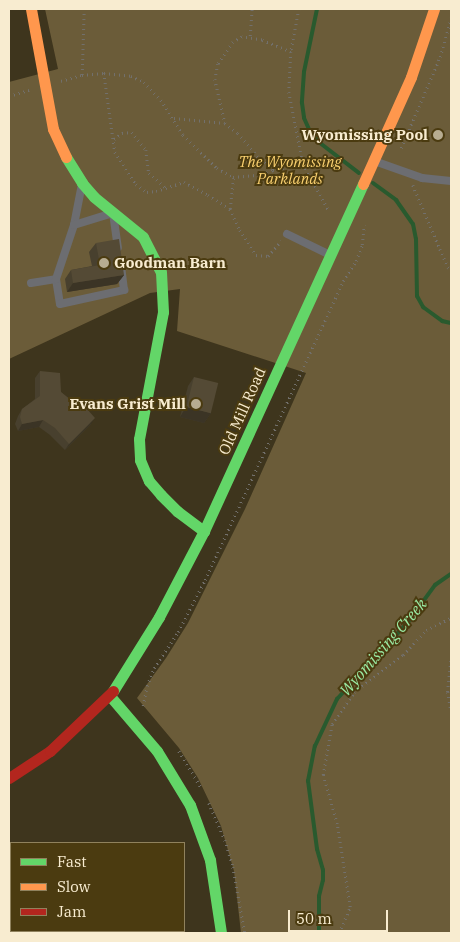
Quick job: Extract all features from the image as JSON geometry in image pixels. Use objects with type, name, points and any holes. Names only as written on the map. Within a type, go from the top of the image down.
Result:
[{"type":"street","points":[[31,9],[53,129],[70,166],[82,183],[113,213],[129,224],[143,238],[161,272],[163,312],[139,439],[140,460],[149,481],[161,495],[177,511],[204,531]]},
{"type":"street","name":"Old Mill Road","points":[[9,778],[50,751],[110,696],[159,617],[204,531],[329,255],[355,199],[374,164],[411,77],[434,9]]},
{"type":"street","points":[[110,696],[157,751],[190,805],[210,860],[221,933]]},
{"type":"lane","points":[[374,164],[410,175],[451,181]]},
{"type":"lane","points":[[74,225],[113,213],[124,290],[60,304],[56,279],[74,225],[82,183]]},
{"type":"lane","points":[[287,234],[329,255]]},
{"type":"lane","points":[[31,283],[56,279]]},
{"type":"path","points":[[82,75],[84,9]]},
{"type":"path","points":[[250,36],[252,9]]},
{"type":"path","points":[[299,9],[291,52],[289,92],[303,164],[331,213],[334,207]]},
{"type":"path","points":[[273,170],[225,123],[215,79],[218,64],[233,42],[242,37],[250,36],[291,52]]},
{"type":"path","points":[[44,86],[82,75],[104,73],[131,76],[144,82],[161,100],[183,135],[195,149],[217,168],[233,177],[257,175],[303,164]]},
{"type":"path","points":[[104,73],[115,152],[121,164],[136,184],[147,192],[184,182],[230,209]]},
{"type":"path","points":[[174,118],[225,123]]},
{"type":"path","points":[[114,139],[122,133],[132,132],[146,150],[148,173],[166,188]]},
{"type":"path","points":[[410,175],[440,249],[448,267],[451,269]]},
{"type":"path","points":[[233,177],[230,209],[240,230],[256,254],[268,256],[287,234]]},
{"type":"path","points":[[146,711],[143,706],[154,668],[173,640],[205,580],[343,281],[356,262],[362,245],[363,221]]},
{"type":"path","points":[[339,933],[350,907],[337,824],[323,775],[332,724],[354,692],[403,655],[426,630],[451,618]]},
{"type":"path","points":[[451,661],[448,692],[451,710]]},
{"type":"path","points":[[178,750],[199,781],[225,840],[239,895],[245,933]]},
{"type":"green space","name":"The Wyomissing Parklands","points":[[45,9],[451,9],[451,933],[241,933],[234,871],[221,826],[198,778],[179,748],[137,698],[188,623],[245,509],[306,373],[177,331],[180,289],[150,293],[9,359],[9,82],[58,69]]},
{"type":"building","points":[[119,239],[124,275],[73,283],[71,270],[100,265],[96,243]]},
{"type":"building","points":[[40,371],[60,373],[61,392],[78,406],[80,401],[95,418],[69,444],[55,428],[43,420],[22,424],[20,417],[22,409],[40,396]]},
{"type":"building","points":[[194,377],[218,383],[211,413],[187,407]]},
{"type":"waterway","name":"Wyomissing Creek","points":[[317,9],[304,72],[302,103],[304,118],[311,134],[359,173]]},
{"type":"waterway","name":"Wyomissing Creek","points":[[373,183],[396,200],[413,224],[416,239],[417,296],[423,307],[442,321],[451,323]]},
{"type":"waterway","name":"Wyomissing Creek","points":[[319,933],[319,896],[323,880],[323,870],[317,849],[308,781],[315,746],[337,699],[408,622],[435,585],[451,574]]},
{"type":"traffic: fast","points":[[66,157],[82,183],[94,197],[143,237],[161,272],[163,312],[139,439],[140,460],[149,481],[161,495],[177,511],[204,531]]},
{"type":"traffic: fast","points":[[113,691],[159,617],[204,531],[363,184]]},
{"type":"traffic: fast","points":[[110,696],[157,751],[190,805],[210,860],[221,933]]},
{"type":"traffic: slow","points":[[31,9],[53,129],[66,157]]},
{"type":"traffic: slow","points":[[363,184],[411,77],[434,9]]},
{"type":"traffic: jam","points":[[9,778],[50,751],[113,691]]},
{"type":"place","name":"Wyomissing Pool","points":[[438,135]]},
{"type":"place","name":"Goodman Barn","points":[[104,263]]},
{"type":"place","name":"Evans Grist Mill","points":[[196,404]]}]
